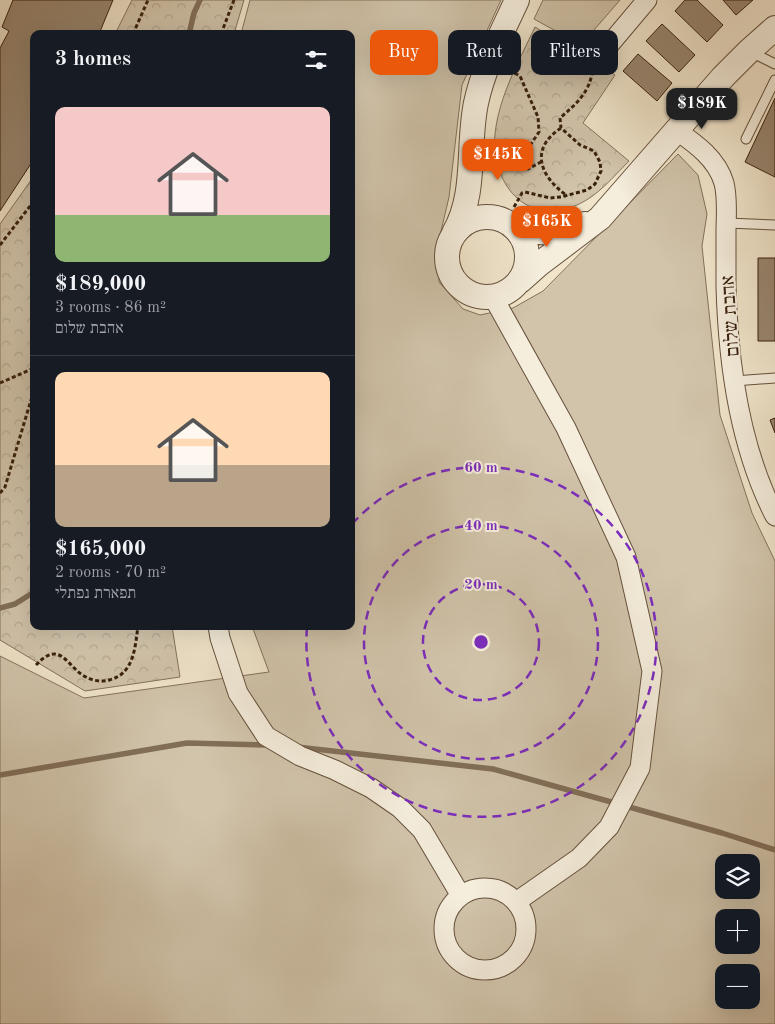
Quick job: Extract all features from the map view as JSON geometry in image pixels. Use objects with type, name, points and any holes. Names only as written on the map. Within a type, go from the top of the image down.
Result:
[{"type":"street","points":[[503,30],[517,0]]},
{"type":"street","points":[[618,34],[647,0]]},
{"type":"street","points":[[485,75],[476,103],[471,136],[470,180],[467,202],[463,216],[447,250],[447,263],[459,286],[469,293],[481,297],[493,297],[511,290],[547,258],[588,229],[608,210],[723,77],[775,28]]},
{"type":"street","name":"אהבת שלום","points":[[676,130],[705,153],[721,174],[726,194],[726,295],[734,381],[742,423],[754,465],[775,516]]},
{"type":"street","points":[[470,157],[483,196],[494,211],[523,238],[527,251],[527,264],[520,281]]},
{"type":"street","points":[[454,233],[463,224],[475,218],[488,216],[538,232],[556,233],[586,224],[608,210]]},
{"type":"street","points":[[493,297],[566,428],[626,557],[652,671],[640,768],[608,827],[579,858],[516,902]]},
{"type":"street","points":[[219,630],[238,693],[266,736],[300,756],[371,788],[400,808],[422,830],[461,896]]},
{"type":"street","points":[[480,888],[493,888],[506,893],[516,902],[523,913],[526,926],[525,940],[519,952],[510,962],[498,968],[484,970],[471,968],[459,961],[450,950],[445,937],[444,924],[448,910],[456,899],[461,896],[480,888]]},
{"type":"lane","points":[[749,51],[775,64]]},
{"type":"lane","points":[[746,139],[775,80]]},
{"type":"lane","points":[[726,223],[775,225]]},
{"type":"lane","points":[[734,381],[775,378]]},
{"type":"path","points":[[135,30],[148,0]]},
{"type":"path","points":[[223,30],[234,0]]},
{"type":"path","points":[[518,75],[524,83],[538,117],[539,132],[531,144],[527,161],[528,168],[541,162]]},
{"type":"path","points":[[509,223],[522,193],[530,192],[550,198],[566,196],[587,190],[594,184],[601,171],[600,162],[594,151],[580,145],[561,128],[560,118],[577,104],[586,92],[592,75]]},
{"type":"path","points":[[561,128],[553,133],[541,150],[541,162],[551,182],[566,196]]},
{"type":"path","points":[[0,245],[30,206]]},
{"type":"path","points":[[0,384],[30,370]]},
{"type":"path","points":[[0,493],[5,487],[30,403]]},
{"type":"path","points":[[36,665],[44,657],[52,654],[65,658],[85,677],[102,682],[117,678],[128,670],[134,655],[137,630]]},
{"type":"green space","points":[[132,0],[244,0],[235,30],[117,30]]},
{"type":"green space","points":[[250,0],[501,0],[487,30],[448,30],[448,75],[467,75],[462,85],[449,197],[438,244],[439,282],[463,309],[480,315],[513,308],[543,291],[678,154],[698,175],[707,214],[702,246],[720,415],[752,513],[775,561],[775,1024],[0,1024],[0,656],[84,698],[269,672],[253,630],[355,630],[355,30],[242,30]]},
{"type":"green space","points":[[543,0],[620,0],[594,30],[554,30],[534,19]]},
{"type":"green space","points":[[531,35],[531,75],[615,75],[583,123],[629,161],[592,197],[577,205],[558,210],[542,210],[527,205],[515,196],[505,184],[499,169],[495,152],[497,120],[512,75],[521,75],[521,56]]},
{"type":"green space","points":[[30,182],[30,630],[173,630],[180,677],[85,691],[0,640],[0,224]]},
{"type":"building","points":[[13,0],[113,0],[101,30],[30,30],[30,165],[0,211],[0,48],[9,31],[2,27]]},
{"type":"building","points":[[685,0],[697,0],[723,25],[707,42],[675,11]]},
{"type":"building","points":[[723,0],[753,0],[736,15]]},
{"type":"building","points":[[662,24],[695,55],[679,72],[646,41]]},
{"type":"building","points":[[638,54],[672,83],[657,101],[623,71]]},
{"type":"building","points":[[775,98],[775,177],[745,162]]},
{"type":"building","points":[[758,258],[775,258],[775,341],[758,341]]},
{"type":"building","points":[[775,418],[775,433],[770,420]]},
{"type":"waterway","points":[[190,30],[194,13],[200,0]]},
{"type":"waterway","points":[[0,608],[15,604],[30,595]]},
{"type":"waterway","points":[[0,775],[187,743],[268,745]]},
{"type":"waterway","points":[[297,747],[493,769],[722,833],[775,850]]}]
